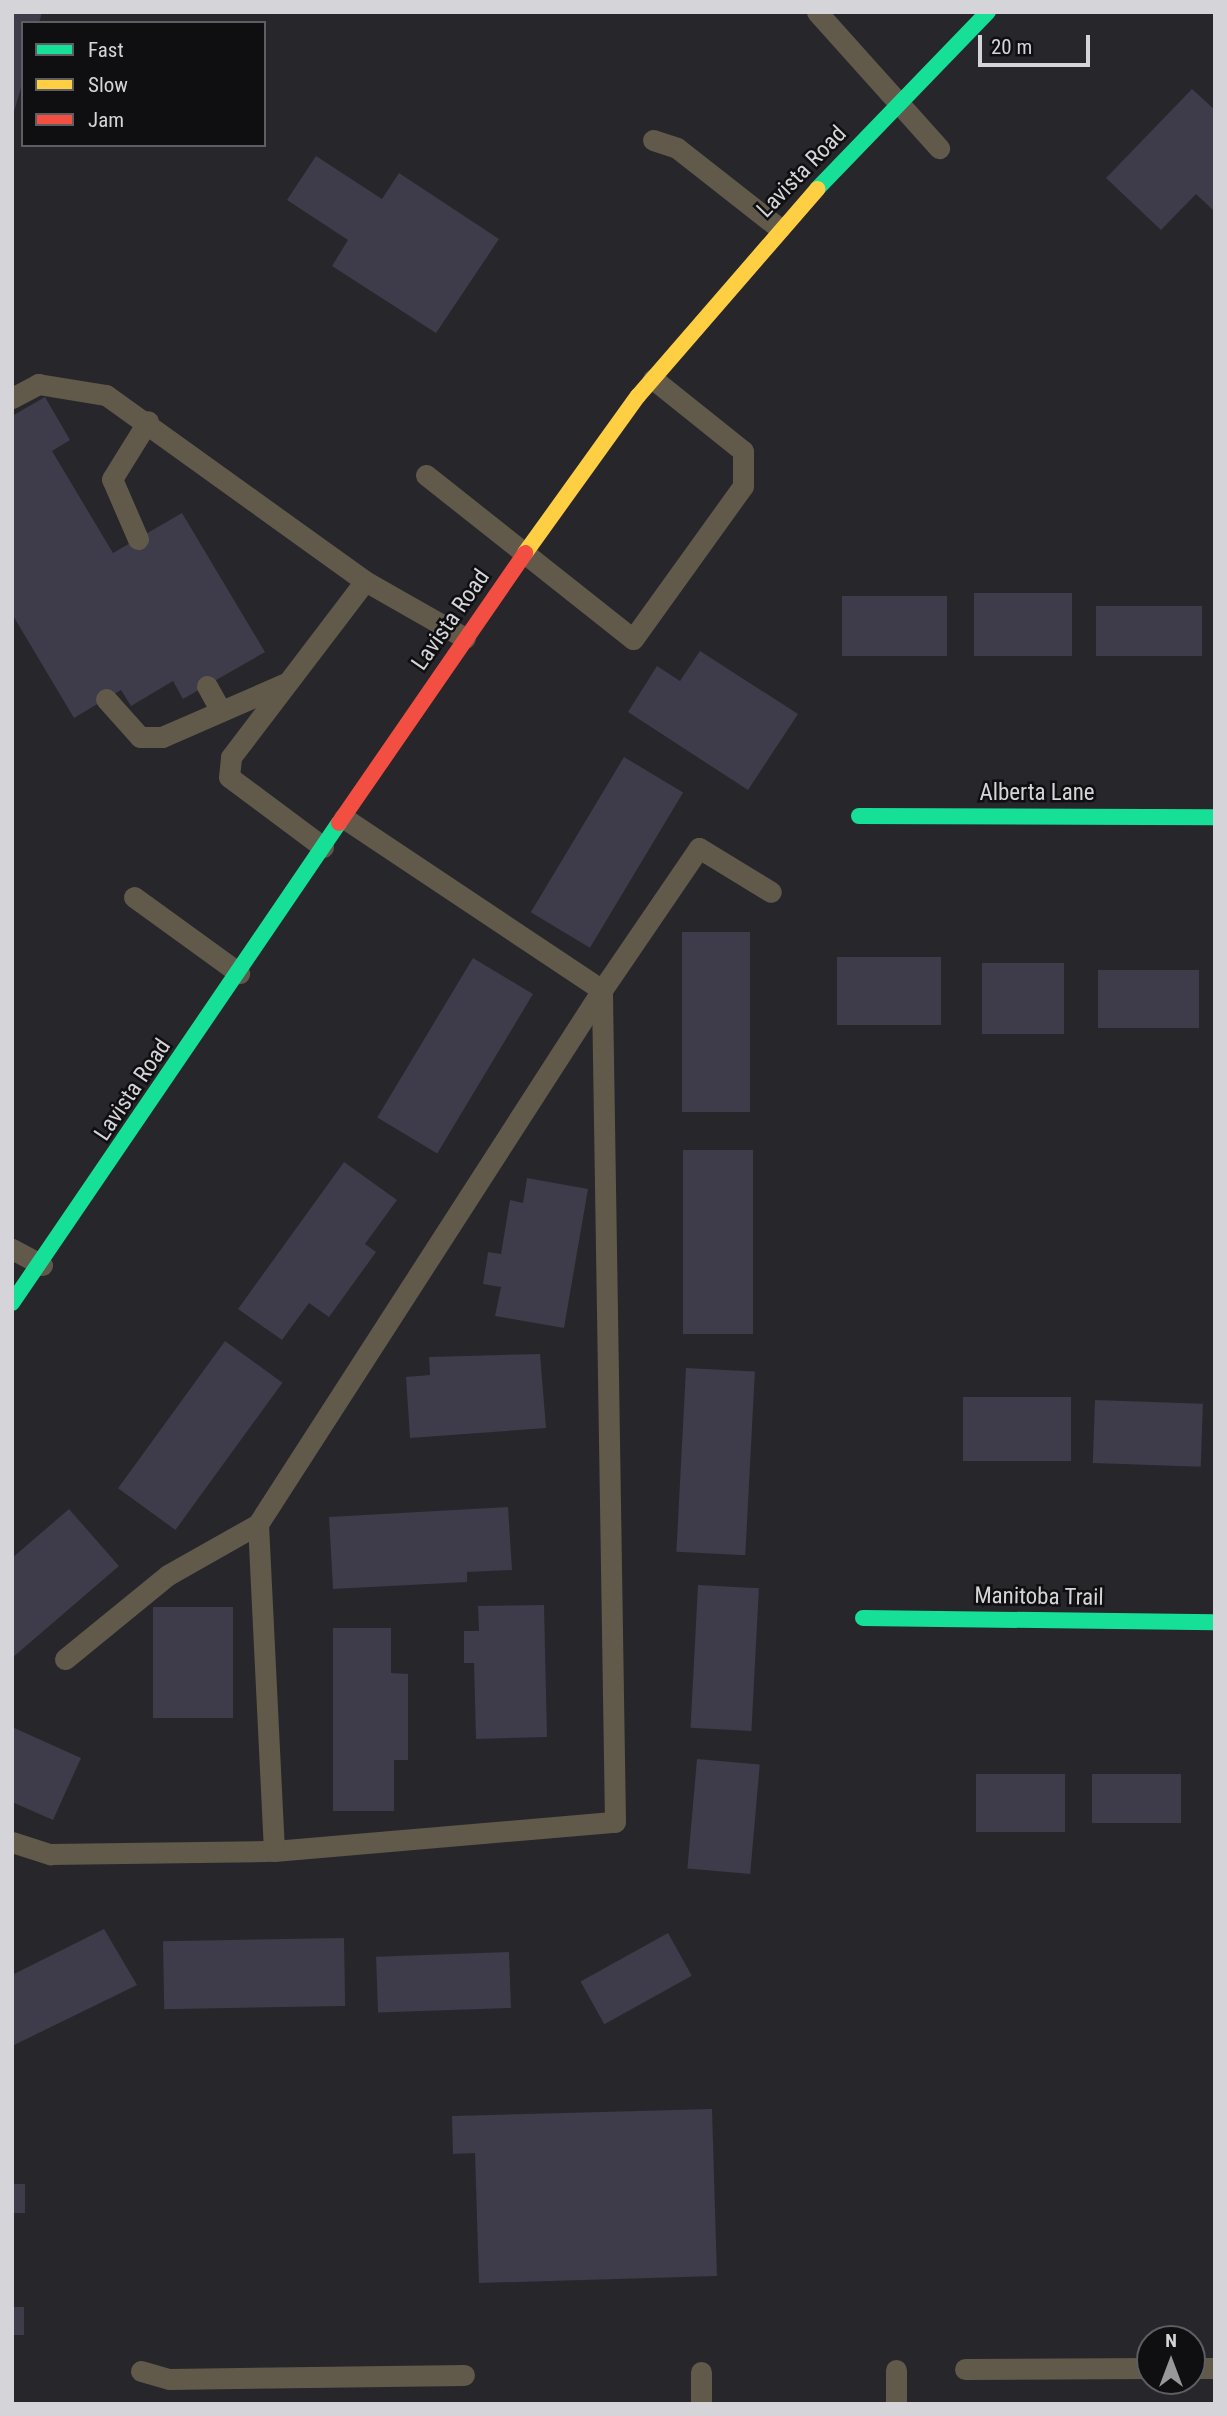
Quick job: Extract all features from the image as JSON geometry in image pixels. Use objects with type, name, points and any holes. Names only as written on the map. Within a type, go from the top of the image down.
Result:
[{"type":"main road","name":"Lavista Road","points":[[12,1303],[42,1265],[465,638],[653,379],[779,228],[988,12]]},
{"type":"main road","name":"Alberta Lane","points":[[859,816],[1215,817]]},
{"type":"main road","name":"Manitoba Trail","points":[[863,1618],[1215,1622]]},
{"type":"lane","points":[[817,12],[897,106],[939,148]]},
{"type":"lane","points":[[653,140],[677,148],[779,228]]},
{"type":"lane","points":[[426,475],[523,557],[633,639],[743,486],[743,451],[653,379]]},
{"type":"lane","points":[[12,398],[38,384],[106,395],[148,421],[366,582],[465,638]]},
{"type":"lane","points":[[138,539],[112,479],[148,421]]},
{"type":"lane","points":[[323,847],[229,776],[231,757],[284,684],[366,582]]},
{"type":"lane","points":[[106,699],[140,737],[162,737],[219,708],[284,684]]},
{"type":"lane","points":[[207,685],[219,708]]},
{"type":"lane","points":[[344,818],[602,990]]},
{"type":"lane","points":[[65,1659],[168,1575],[258,1524],[602,990],[699,848],[771,892]]},
{"type":"lane","points":[[134,897],[239,973]]},
{"type":"lane","points":[[12,1842],[50,1854],[275,1851],[615,1822],[602,990]]},
{"type":"lane","points":[[12,1249],[42,1265]]},
{"type":"lane","points":[[258,1524],[275,1851]]},
{"type":"lane","points":[[965,2369],[1136,2368]]},
{"type":"lane","points":[[896,2370],[896,2404]]},
{"type":"lane","points":[[141,2371],[169,2379],[464,2375]]},
{"type":"lane","points":[[701,2372],[701,2404]]},
{"type":"building","points":[[12,12],[42,12],[40,21],[21,21],[21,88],[13,115]]},
{"type":"building","points":[[1192,89],[1215,110],[1215,212],[1196,194],[1161,230],[1106,178]]},
{"type":"building","points":[[316,156],[382,199],[399,173],[499,239],[436,333],[332,266],[348,240],[287,200]]},
{"type":"building","points":[[45,397],[70,440],[52,451],[113,553],[182,513],[265,652],[183,699],[173,681],[131,706],[121,690],[74,718],[12,614],[12,416]]},
{"type":"building","points":[[974,593],[1072,593],[1072,656],[974,656]]},
{"type":"building","points":[[842,596],[947,596],[947,656],[842,656]]},
{"type":"building","points":[[1096,606],[1202,606],[1202,656],[1096,656]]},
{"type":"building","points":[[700,651],[798,714],[748,790],[628,712],[657,666],[680,681]]},
{"type":"building","points":[[624,757],[683,793],[590,948],[531,912]]},
{"type":"building","points":[[682,932],[750,932],[750,1112],[682,1112]]},
{"type":"building","points":[[837,957],[941,957],[941,1025],[837,1025]]},
{"type":"building","points":[[473,958],[533,994],[437,1153],[377,1117]]},
{"type":"building","points":[[982,963],[1064,963],[1064,1034],[982,1034]]},
{"type":"building","points":[[1098,970],[1199,970],[1199,1028],[1098,1028]]},
{"type":"building","points":[[683,1150],[753,1150],[753,1334],[683,1334]]},
{"type":"building","points":[[344,1162],[397,1200],[365,1244],[376,1252],[329,1317],[309,1303],[282,1340],[238,1309]]},
{"type":"building","points":[[527,1178],[588,1189],[564,1328],[495,1316],[501,1287],[483,1284],[488,1252],[501,1254],[510,1200],[523,1203]]},
{"type":"building","points":[[225,1341],[282,1383],[175,1530],[118,1488]]},
{"type":"building","points":[[540,1354],[546,1428],[410,1438],[406,1377],[430,1375],[429,1357]]},
{"type":"building","points":[[686,1368],[755,1372],[745,1555],[676,1552]]},
{"type":"building","points":[[963,1397],[1071,1397],[1071,1461],[963,1461]]},
{"type":"building","points":[[1095,1400],[1203,1404],[1201,1467],[1093,1463]]},
{"type":"building","points":[[508,1507],[512,1570],[467,1572],[467,1582],[333,1589],[329,1517]]},
{"type":"building","points":[[69,1509],[119,1566],[12,1658],[12,1558]]},
{"type":"building","points":[[698,1585],[759,1588],[751,1731],[691,1728]]},
{"type":"building","points":[[544,1605],[547,1737],[476,1739],[474,1663],[464,1663],[464,1631],[479,1631],[478,1606]]},
{"type":"building","points":[[153,1607],[233,1607],[233,1718],[153,1718]]},
{"type":"building","points":[[333,1628],[391,1628],[391,1673],[408,1674],[408,1760],[394,1760],[394,1811],[333,1811]]},
{"type":"building","points":[[12,1727],[81,1758],[53,1820],[12,1802]]},
{"type":"building","points":[[697,1759],[760,1764],[750,1874],[687,1869]]},
{"type":"building","points":[[976,1774],[1065,1774],[1065,1832],[976,1832]]},
{"type":"building","points":[[1092,1774],[1181,1774],[1181,1823],[1092,1823]]},
{"type":"building","points":[[104,1929],[137,1985],[12,2046],[12,1975]]},
{"type":"building","points":[[668,1933],[692,1976],[604,2024],[581,1981]]},
{"type":"building","points":[[344,1938],[345,2006],[164,2009],[163,1941]]},
{"type":"building","points":[[509,1952],[511,2008],[378,2013],[376,1957]]},
{"type":"building","points":[[712,2109],[717,2276],[479,2283],[475,2153],[453,2154],[452,2116]]},
{"type":"building","points":[[12,2184],[25,2184],[25,2213],[12,2213]]},
{"type":"building","points":[[12,2307],[24,2307],[24,2335],[12,2335]]},
{"type":"traffic: fast","points":[[817,189],[988,12]]},
{"type":"traffic: fast","points":[[859,816],[1215,817]]},
{"type":"traffic: fast","points":[[12,1303],[339,823]]},
{"type":"traffic: fast","points":[[863,1618],[1215,1622]]},
{"type":"traffic: slow","points":[[525,553],[638,396],[817,189]]},
{"type":"traffic: jam","points":[[339,823],[525,553]]}]
